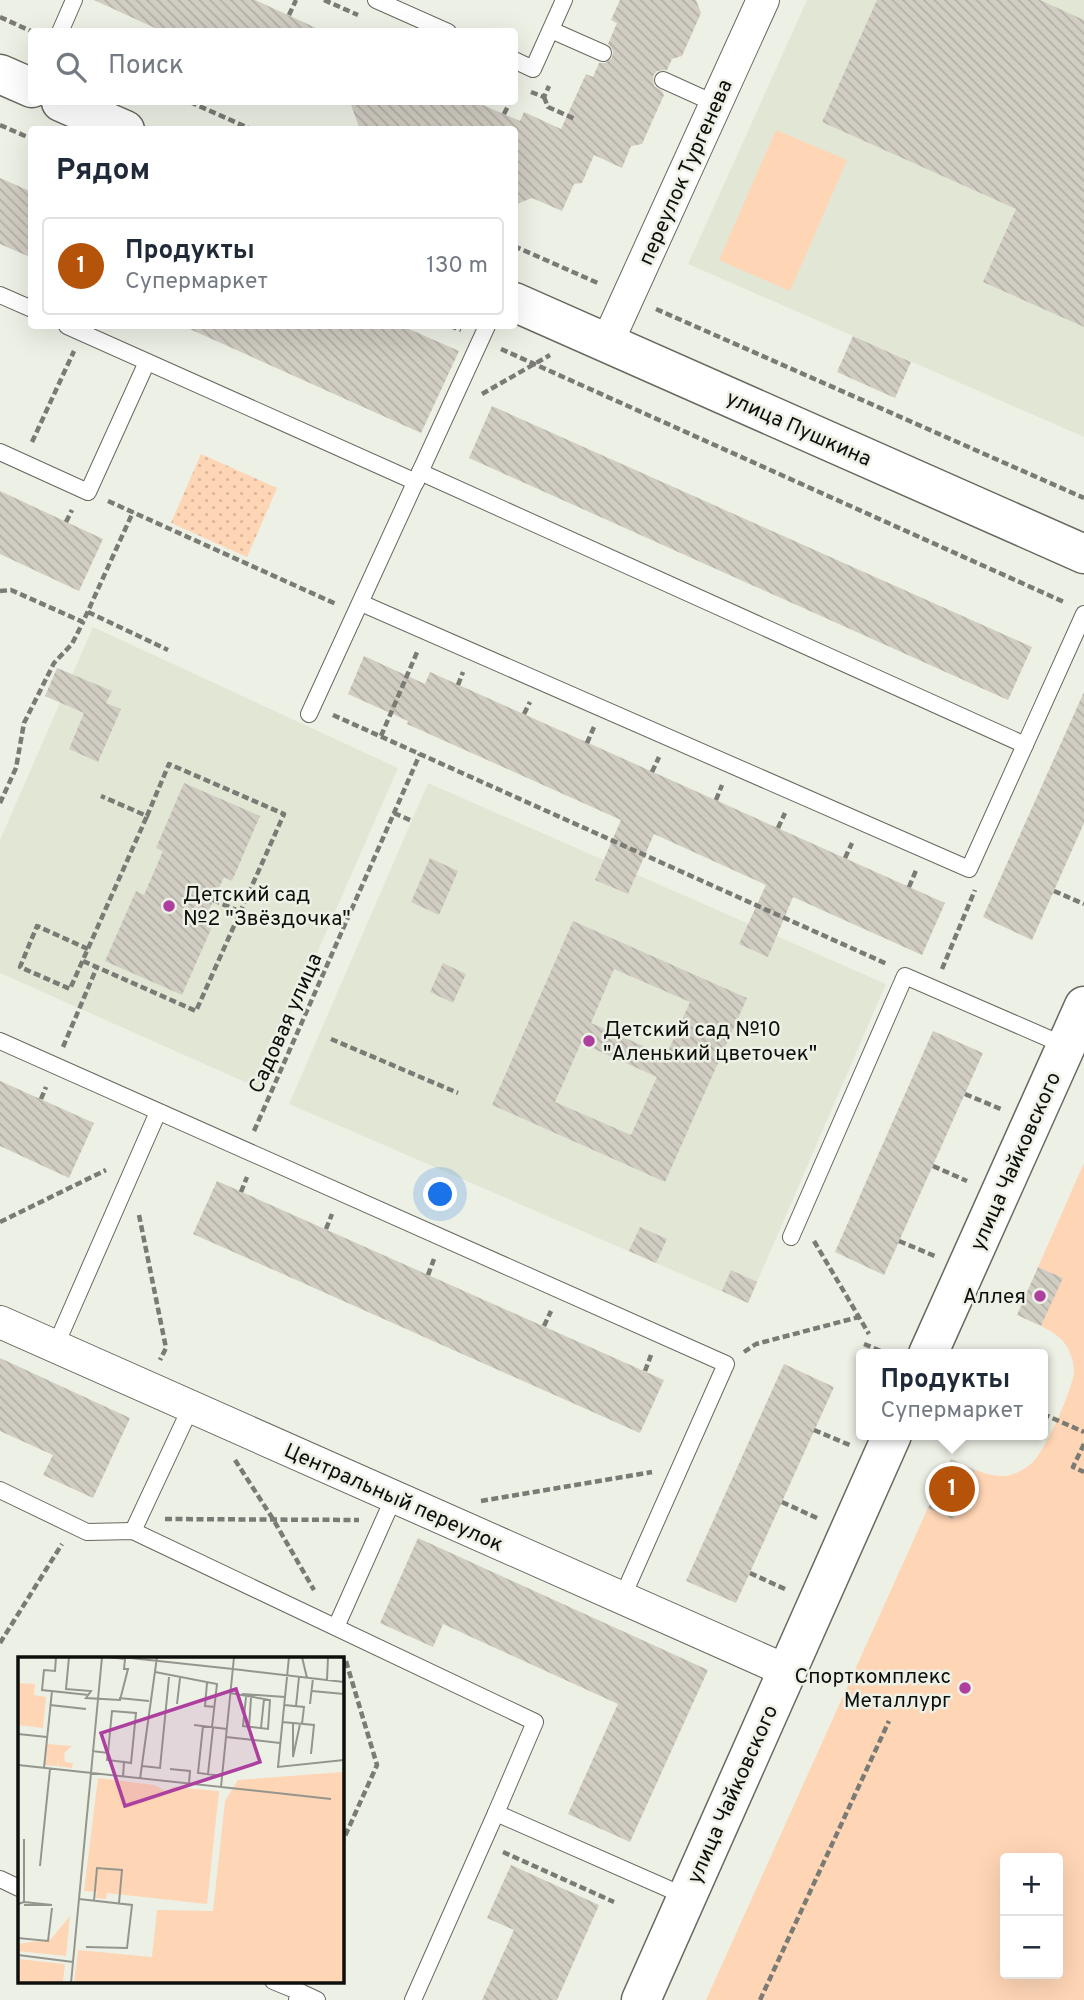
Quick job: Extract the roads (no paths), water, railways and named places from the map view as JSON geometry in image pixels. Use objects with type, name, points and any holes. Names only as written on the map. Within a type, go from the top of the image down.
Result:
[{"type":"main road","points":[[0,74],[28,86]]},
{"type":"main road","points":[[68,105],[116,126]]},
{"type":"main road","name":"улица Пушкина","points":[[518,304],[1084,554]]},
{"type":"main road","name":"улица Чайковского","points":[[931,1349],[1084,1006]]},
{"type":"main road","name":"улица Чайковского","points":[[641,2000],[890,1440]]},
{"type":"street","name":"переулок Тургенева","points":[[596,338],[629,297],[763,0]]},
{"type":"street","name":"Центральный переулок","points":[[0,1322],[191,1407],[389,1508],[622,1598],[787,1671]]},
{"type":"lane","points":[[62,28],[74,0]]},
{"type":"lane","points":[[376,0],[439,28]]},
{"type":"lane","points":[[518,63],[533,69],[564,0]]},
{"type":"lane","points":[[551,30],[604,53]]},
{"type":"lane","points":[[663,80],[716,104]]},
{"type":"lane","points":[[0,295],[28,307]]},
{"type":"lane","points":[[75,329],[1025,745]]},
{"type":"lane","points":[[311,710],[484,332]]},
{"type":"lane","points":[[0,452],[88,492],[147,362]]},
{"type":"lane","points":[[358,608],[426,631],[969,869],[1025,745],[1078,610]]},
{"type":"lane","points":[[791,1237],[905,976],[1066,1046]]},
{"type":"lane","points":[[0,1041],[726,1364],[622,1598]]},
{"type":"lane","points":[[55,1347],[158,1112]]},
{"type":"lane","points":[[135,1525],[191,1407]]},
{"type":"lane","points":[[0,1490],[87,1532],[135,1525],[336,1627],[535,1721],[413,2000]]},
{"type":"lane","points":[[336,1627],[389,1508]]},
{"type":"lane","points":[[496,1812],[687,1897]]},
{"type":"lane","points":[[0,1879],[18,1888]]},
{"type":"lane","points":[[275,1982],[298,1996],[317,2000]]},
{"type":"place","name":"Детский сад №2 \"Звёздочка\"","points":[[169,906]]},
{"type":"place","name":"Детский сад №10 \"Аленький цветочек\"","points":[[589,1041]]},
{"type":"place","name":"Аллея","points":[[1040,1296]]},
{"type":"place","name":"Продукты","points":[[952,1489]]},
{"type":"place","name":"Спорткомплекс Металлург","points":[[965,1688]]}]
